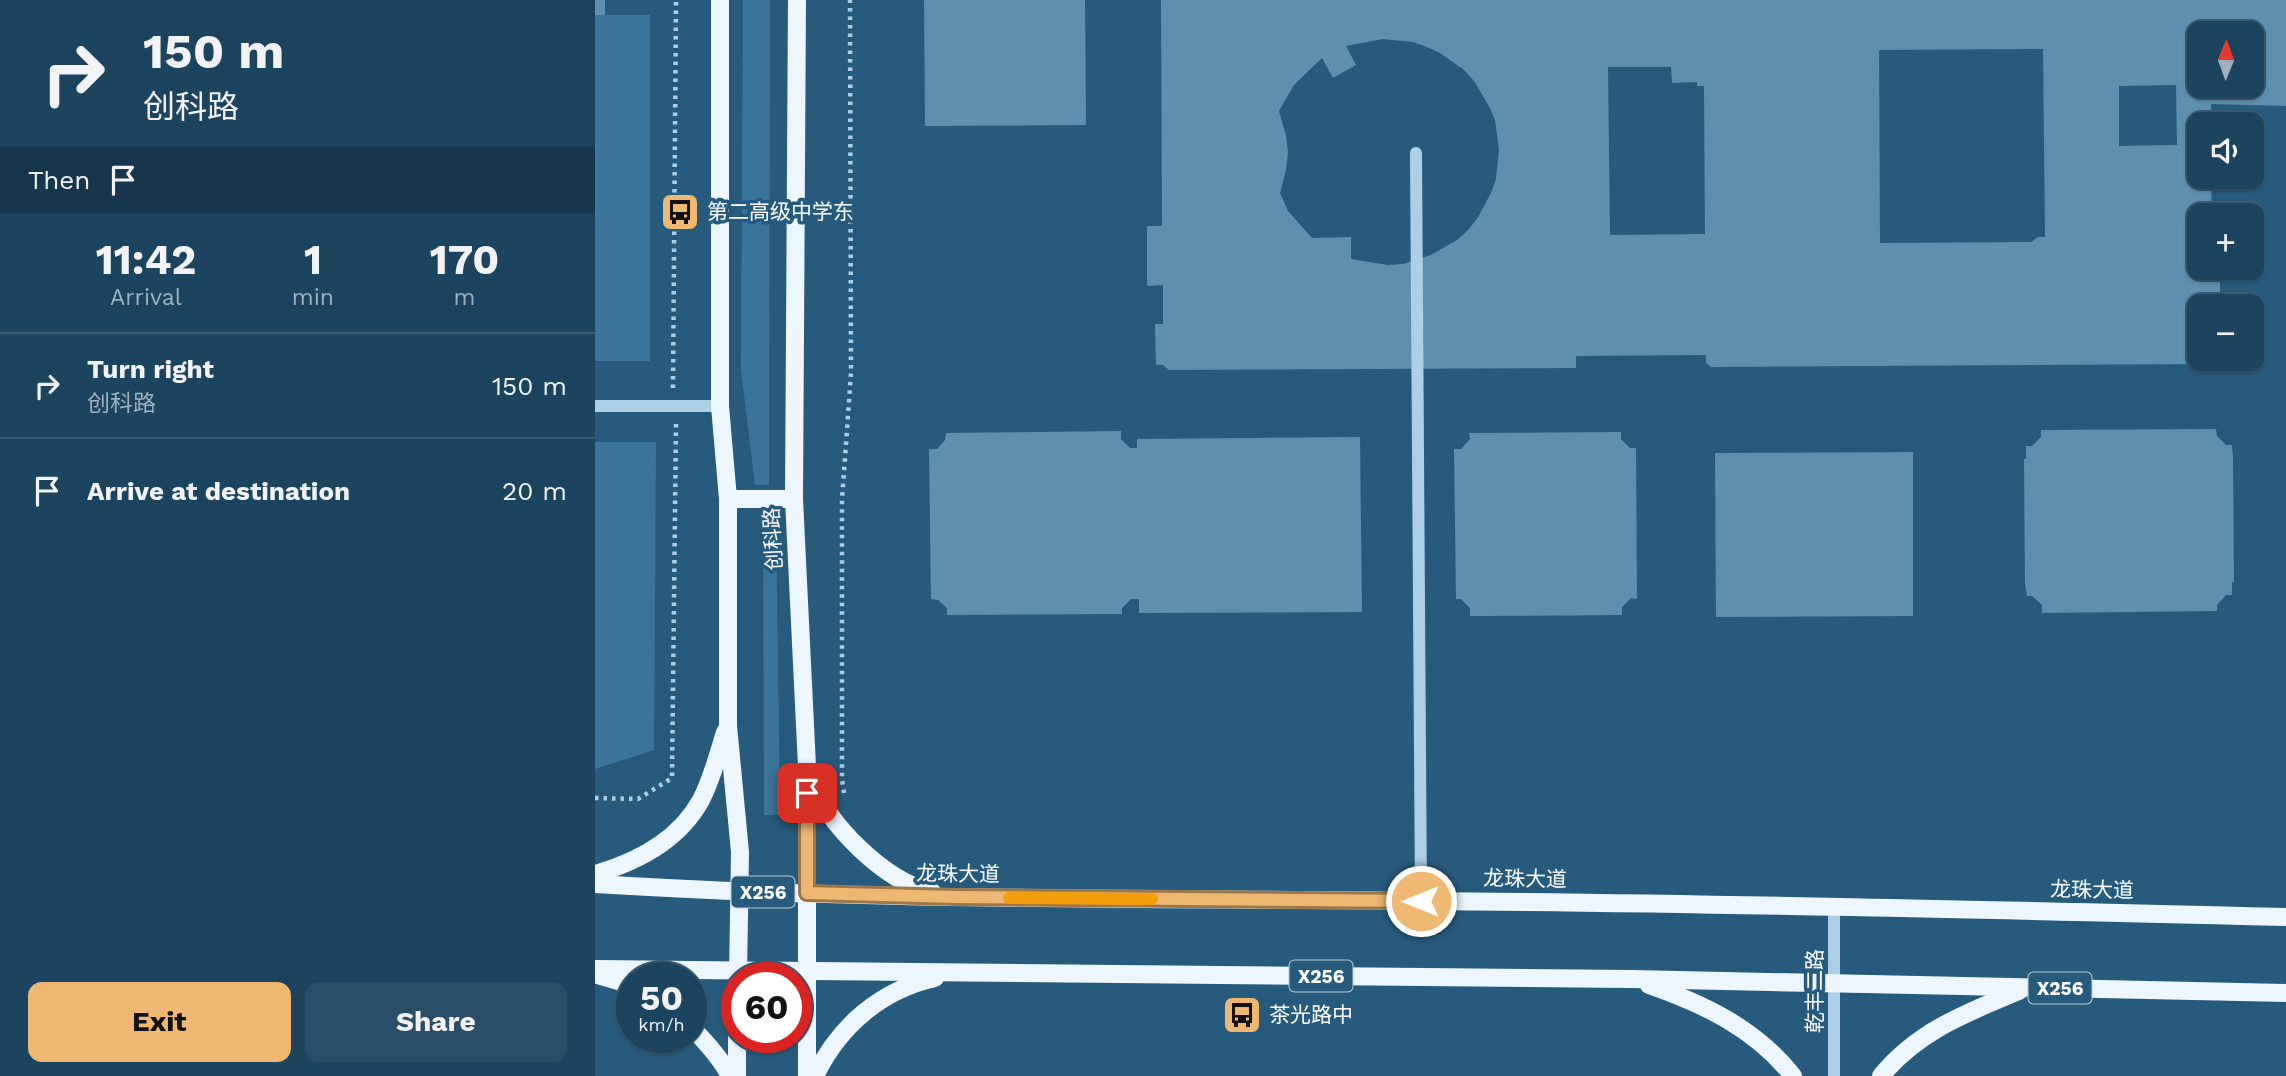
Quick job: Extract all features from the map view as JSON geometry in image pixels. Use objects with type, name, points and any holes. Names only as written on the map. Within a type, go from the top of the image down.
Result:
[{"type":"main road","name":"创科路","points":[[720,0],[720,406],[728,499],[728,726],[740,852],[738,962]]},
{"type":"main road","name":"创科路","points":[[797,0],[794,499],[807,766],[807,962]]},
{"type":"main road","points":[[728,499],[794,499]]},
{"type":"main road","points":[[595,874],[622,866],[650,851],[689,818],[702,799],[728,726]]},
{"type":"main road","points":[[807,766],[810,780],[821,803],[853,843],[902,879],[925,891],[956,897]]},
{"type":"main road","name":"龙珠大道","points":[[595,884],[956,897],[1834,906],[2286,917]]},
{"type":"main road","name":"X256","points":[[812,971],[1632,979],[2286,992]]},
{"type":"main road","points":[[815,1076],[834,1042],[866,1010],[890,994],[920,981],[961,971]]},
{"type":"main road","points":[[595,972],[616,979]]},
{"type":"main road","name":"X256","points":[[595,972],[721,974]]},
{"type":"main road","points":[[1632,979],[1691,1000],[1729,1019],[1793,1076]]},
{"type":"main road","points":[[1881,1076],[1894,1060],[1918,1039],[1958,1017],[2027,988]]},
{"type":"main road","points":[[707,1044],[730,1076]]},
{"type":"main road","points":[[737,1053],[737,1076]]},
{"type":"main road","name":"创科路","points":[[807,1053],[807,1076]]},
{"type":"street","points":[[1416,152],[1421,901]]},
{"type":"street","points":[[595,406],[720,406]]},
{"type":"street","name":"乾丰二路","points":[[1834,906],[1834,1076]]},
{"type":"path","points":[[672,380],[676,0]]},
{"type":"path","points":[[847,799],[841,770],[842,514],[851,373],[850,0]]},
{"type":"path","points":[[595,798],[638,799],[672,778],[676,427]]},
{"type":"shaded area","points":[[743,0],[770,0],[769,485],[755,485],[741,370]]},
{"type":"shaded area","points":[[595,15],[650,15],[650,361],[595,361]]},
{"type":"shaded area","points":[[595,442],[656,442],[654,750],[595,769]]},
{"type":"shaded area","points":[[763,516],[776,516],[780,815],[764,815]]},
{"type":"building","points":[[595,0],[605,0],[605,15],[595,15]]},
{"type":"building","points":[[924,0],[1085,0],[1086,125],[925,126]]},
{"type":"building","points":[[1161,0],[2286,0],[2286,106],[2211,104],[2211,112],[2187,112],[2187,189],[2211,189],[2212,203],[2187,203],[2187,280],[2220,280],[2220,294],[2187,294],[2187,364],[1711,367],[1706,363],[1706,355],[1576,356],[1576,368],[1169,370],[1163,365],[1156,365],[1155,324],[1163,324],[1163,285],[1147,286],[1147,226],[1162,226]],"holes":[[[1383,39],[1413,42],[1440,53],[1464,70],[1474,81],[1495,120],[1499,149],[1496,179],[1491,193],[1468,230],[1457,240],[1431,255],[1403,264],[1388,265],[1351,259],[1351,237],[1312,238],[1288,211],[1280,193],[1288,152],[1279,111],[1294,85],[1322,58],[1333,78],[1356,65],[1346,46]],[[2043,49],[2045,237],[2038,237],[2031,242],[1880,243],[1879,50]],[[1608,67],[1671,67],[1672,83],[1697,82],[1697,86],[1704,86],[1705,234],[1610,235]],[[2176,85],[2177,145],[2119,146],[2119,86]]]},
{"type":"building","points":[[2216,429],[2217,436],[2226,445],[2232,445],[2234,582],[2232,595],[2226,595],[2217,605],[2217,611],[2042,613],[2042,605],[2032,596],[2027,596],[2025,583],[2024,459],[2026,446],[2032,446],[2041,437],[2041,430]]},
{"type":"building","points":[[1121,431],[1121,439],[1130,448],[1137,448],[1137,439],[1360,437],[1362,612],[1139,613],[1139,599],[1131,599],[1122,608],[1122,614],[947,615],[947,608],[938,600],[931,599],[929,449],[937,449],[945,440],[946,433]]},
{"type":"building","points":[[1621,432],[1621,439],[1630,448],[1636,448],[1637,599],[1631,598],[1622,607],[1622,615],[1470,616],[1470,608],[1461,599],[1456,599],[1454,449],[1461,449],[1470,439],[1469,433]]},
{"type":"building","points":[[1913,452],[1913,616],[1716,617],[1715,453]]},
{"type":"slow traffic","points":[[1009,898],[1152,899]]},
{"type":"place","name":"第二高级中学东","points":[[680,212]]},
{"type":"place","name":"茶光路中","points":[[1242,1015]]},
{"type":"route","points":[[807,793],[807,893],[1421,901]]}]
